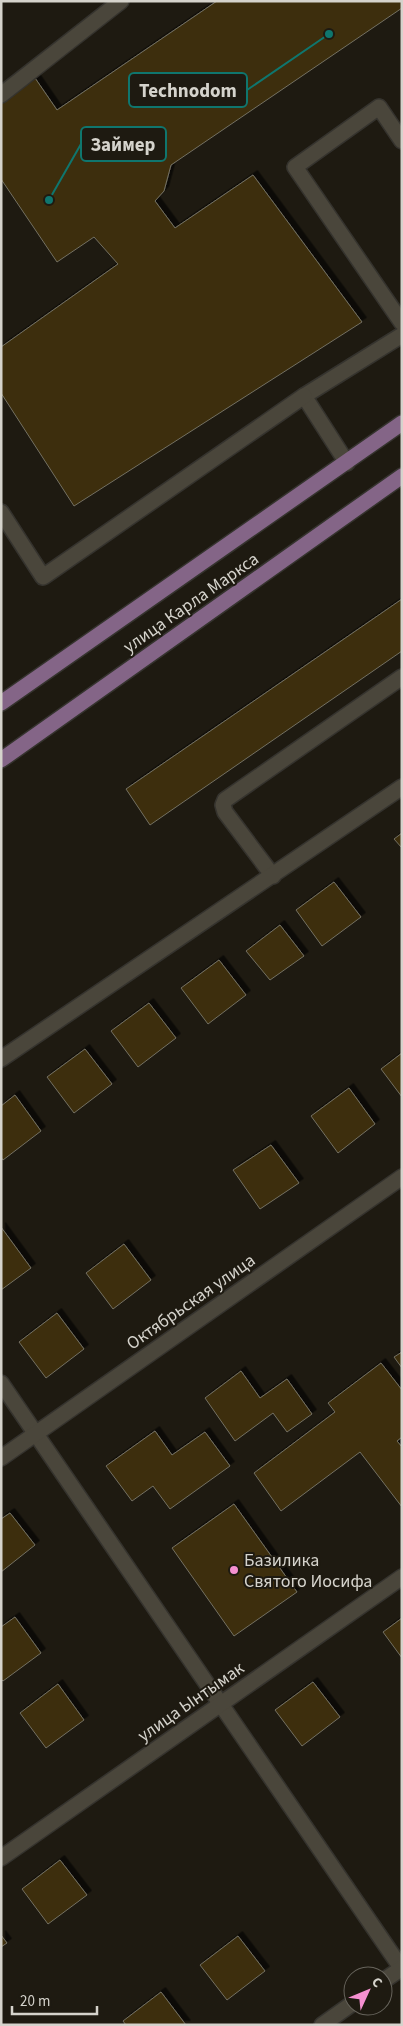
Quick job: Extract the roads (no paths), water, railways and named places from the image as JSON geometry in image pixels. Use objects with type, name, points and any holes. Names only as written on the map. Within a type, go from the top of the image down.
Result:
[{"type":"main road","name":"улица Карла Маркса","points":[[1,703],[402,423]]},
{"type":"main road","name":"улица Карла Маркса","points":[[1,760],[402,476]]},
{"type":"street","points":[[1,95],[121,1]]},
{"type":"street","points":[[402,141],[379,107],[296,167],[402,324]]},
{"type":"street","points":[[1,512],[43,577],[304,396],[402,335]]},
{"type":"street","points":[[304,396],[347,463]]},
{"type":"street","points":[[273,876],[224,812],[223,805],[225,800],[402,677]]},
{"type":"street","points":[[1,1059],[402,787]]},
{"type":"street","name":"Октябрьская улица","points":[[1,1458],[402,1177]]},
{"type":"street","points":[[1,1383],[402,1968]]},
{"type":"street","name":"улица Ынтымак","points":[[1,1858],[402,1577]]},
{"type":"street","points":[[322,2025],[343,2010]]},
{"type":"place","name":"Technodom","points":[[329,34]]},
{"type":"place","name":"Займер","points":[[49,200]]},
{"type":"place","name":"Базилика Святого Иосифа","points":[[234,1570]]}]
